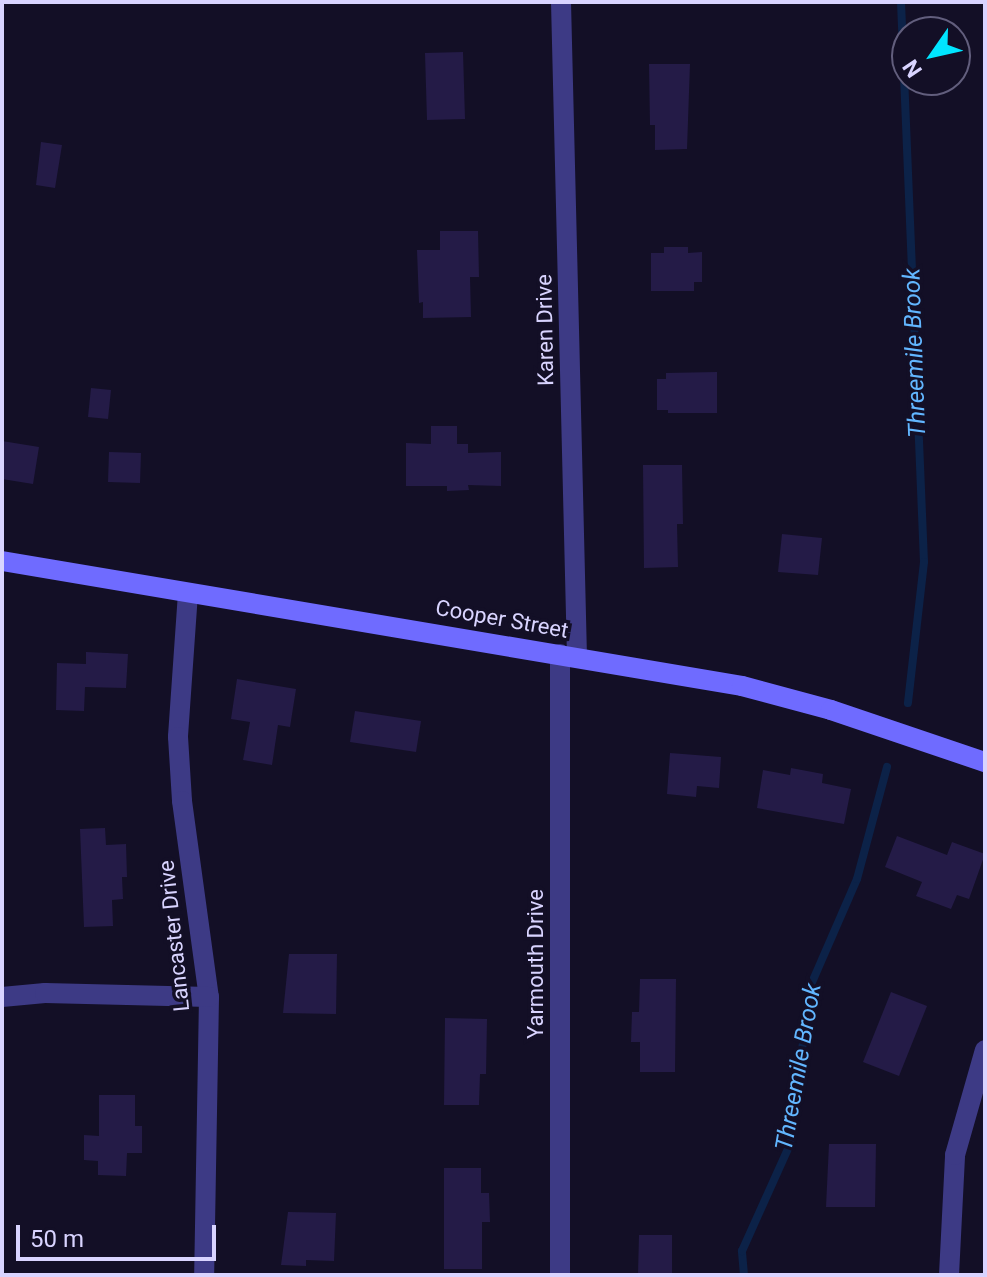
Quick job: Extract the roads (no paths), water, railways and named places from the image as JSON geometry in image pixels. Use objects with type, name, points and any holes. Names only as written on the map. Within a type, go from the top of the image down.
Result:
[{"type":"street","name":"Karen Drive","points":[[561,2],[568,655]]},
{"type":"street","name":"Cooper Street","points":[[2,561],[742,686],[831,710],[985,762]]},
{"type":"street","name":"Lancaster Drive","points":[[188,593],[178,737],[182,801],[209,997],[204,1275]]},
{"type":"street","name":"Yarmouth Drive","points":[[560,1275],[568,655]]},
{"type":"street","points":[[2,997],[45,993],[209,997]]},
{"type":"street","points":[[949,1275],[955,1155],[985,1050]]},
{"type":"waterway","name":"Threemile Brook","points":[[901,2],[924,562],[908,703]]},
{"type":"waterway","name":"Threemile Brook","points":[[744,1275],[742,1251],[790,1144],[810,987],[857,879],[887,767]]}]
